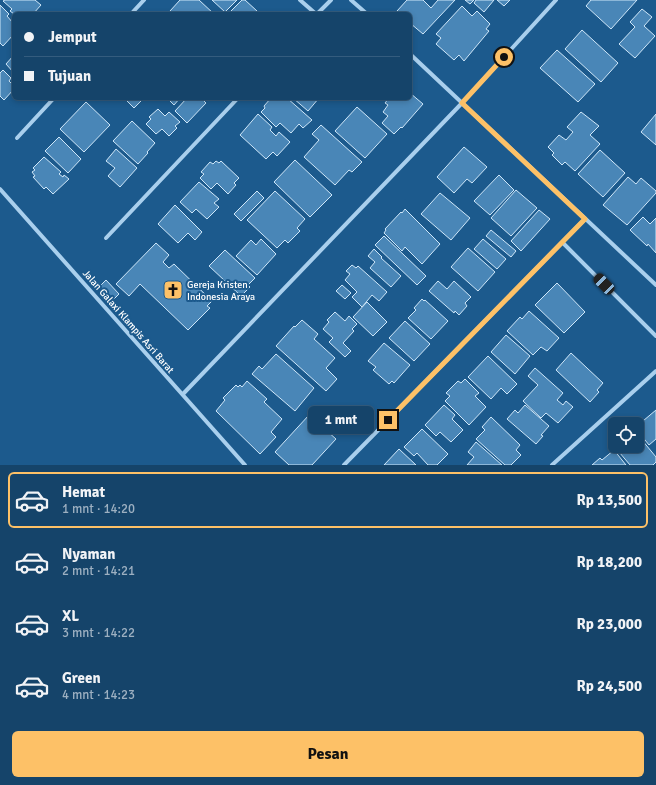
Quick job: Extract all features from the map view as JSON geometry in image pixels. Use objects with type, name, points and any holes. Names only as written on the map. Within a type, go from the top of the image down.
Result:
[{"type":"street","points":[[133,12],[144,0]]},
{"type":"street","points":[[300,0],[315,12]]},
{"type":"street","points":[[319,12],[331,0]]},
{"type":"street","points":[[352,0],[365,12]]},
{"type":"street","points":[[182,394],[462,103],[556,0]]},
{"type":"street","points":[[412,56],[656,285]]},
{"type":"street","points":[[17,138],[52,100]]},
{"type":"street","points":[[106,238],[236,100]]},
{"type":"street","name":"Jalan Galaxi Klampis Asri Barat","points":[[0,189],[245,465]]},
{"type":"street","points":[[344,465],[585,219]]},
{"type":"street","points":[[563,243],[656,336]]},
{"type":"street","points":[[552,465],[656,370]]},
{"type":"building","points":[[35,0],[41,5],[35,12],[12,12],[10,11],[12,9],[3,1]]},
{"type":"building","points":[[180,0],[199,0],[212,12],[171,12],[170,11]]},
{"type":"building","points":[[212,0],[237,0],[225,12]]},
{"type":"building","points":[[242,0],[245,0],[257,11],[256,12],[230,12]]},
{"type":"building","points":[[407,0],[423,0],[431,8],[438,0],[455,0],[423,34],[412,25],[412,12],[397,11]]},
{"type":"building","points":[[465,0],[474,0],[470,4]]},
{"type":"building","points":[[476,0],[494,0],[484,12],[474,3]]},
{"type":"building","points":[[497,0],[510,0],[504,6]]},
{"type":"building","points":[[591,0],[637,0],[611,29],[586,6]]},
{"type":"building","points":[[0,5],[9,14],[7,16],[12,22],[12,36],[3,46],[0,43]]},
{"type":"building","points":[[462,6],[472,16],[477,11],[490,24],[486,29],[489,31],[464,61],[459,55],[454,60],[436,44],[441,38],[436,34]]},
{"type":"building","points":[[642,9],[652,17],[644,26],[655,36],[635,58],[619,44],[635,27],[630,22]]},
{"type":"building","points":[[582,30],[618,63],[601,82],[565,49]]},
{"type":"building","points":[[557,50],[595,84],[578,102],[540,68]]},
{"type":"building","points":[[12,57],[12,71],[6,64]]},
{"type":"building","points":[[3,70],[11,78],[9,81],[12,84],[12,91],[4,100],[0,96],[0,73]]},
{"type":"building","points":[[412,95],[423,104],[402,128],[401,127],[394,134],[382,123],[388,116],[383,112],[388,105],[385,103],[387,100],[412,100]]},
{"type":"building","points":[[126,100],[142,100],[134,108]]},
{"type":"building","points":[[169,100],[178,100],[174,105]]},
{"type":"building","points":[[185,100],[203,100],[206,103],[187,123],[175,111]]},
{"type":"building","points":[[269,100],[289,100],[312,120],[303,128],[299,124],[291,133],[280,123],[276,127],[261,112],[265,108],[264,106]]},
{"type":"building","points":[[295,100],[317,100],[308,111]]},
{"type":"building","points":[[86,102],[110,125],[84,152],[60,129]]},
{"type":"building","points":[[357,107],[387,134],[365,158],[335,131]]},
{"type":"building","points":[[158,109],[165,116],[169,112],[180,122],[175,126],[177,128],[169,136],[162,129],[156,134],[146,124],[151,119],[149,117]]},
{"type":"building","points":[[581,112],[599,126],[590,135],[600,144],[575,171],[565,162],[562,165],[552,155],[554,153],[548,147],[559,135],[566,140],[573,132],[567,127]]},
{"type":"building","points":[[258,114],[272,127],[270,130],[276,136],[279,132],[290,142],[277,156],[273,152],[266,159],[240,135]]},
{"type":"building","points":[[656,114],[656,145],[641,132]]},
{"type":"building","points":[[132,121],[155,143],[138,164],[113,141]]},
{"type":"building","points":[[321,125],[362,162],[352,172],[349,170],[335,185],[304,157],[319,140],[312,134]]},
{"type":"building","points":[[59,137],[81,159],[68,173],[45,151]]},
{"type":"building","points":[[464,147],[487,167],[472,183],[467,179],[454,193],[437,177]]},
{"type":"building","points":[[116,149],[137,168],[120,187],[108,176],[115,168],[106,161]]},
{"type":"building","points":[[600,150],[625,173],[603,197],[578,174]]},
{"type":"building","points":[[44,157],[61,172],[59,174],[63,177],[64,175],[69,179],[53,194],[46,187],[44,189],[33,177],[35,176],[32,172],[35,170],[33,168]]},
{"type":"building","points":[[295,160],[332,195],[310,217],[274,182]]},
{"type":"building","points":[[216,161],[219,163],[221,161],[239,178],[234,183],[236,185],[228,194],[217,183],[211,189],[200,178],[204,174],[201,172],[210,162],[213,164]]},
{"type":"building","points":[[499,175],[514,190],[490,215],[474,201]]},
{"type":"building","points":[[628,177],[636,184],[641,178],[656,191],[656,193],[627,225],[603,205]]},
{"type":"building","points":[[199,182],[219,199],[214,203],[219,207],[207,219],[196,209],[192,213],[180,202]]},
{"type":"building","points":[[516,190],[537,208],[511,236],[491,218]]},
{"type":"building","points":[[257,191],[264,198],[241,221],[234,214]]},
{"type":"building","points":[[275,191],[305,219],[297,228],[300,231],[288,243],[285,240],[277,248],[247,220]]},
{"type":"building","points":[[440,193],[470,218],[451,240],[421,214]]},
{"type":"building","points":[[175,205],[202,232],[195,240],[188,233],[178,243],[158,224]]},
{"type":"building","points":[[405,209],[440,244],[422,264],[405,247],[402,251],[384,233],[386,230],[385,229]]},
{"type":"building","points":[[539,210],[550,219],[521,251],[511,241]]},
{"type":"building","points":[[643,217],[650,224],[656,218],[656,253],[648,244],[647,246],[630,230]]},
{"type":"building","points":[[491,230],[516,251],[511,257],[486,236]]},
{"type":"building","points":[[384,236],[426,276],[417,285],[375,245]]},
{"type":"building","points":[[261,239],[276,254],[257,275],[236,256],[251,240],[256,245]]},
{"type":"building","points":[[483,239],[506,259],[497,269],[474,249]]},
{"type":"building","name":"Gereja Kristen Indonesia Araya","points":[[156,243],[169,255],[163,262],[169,268],[174,264],[212,301],[207,306],[210,308],[188,330],[140,284],[129,296],[116,284]]},
{"type":"building","points":[[468,248],[495,272],[478,291],[451,267]]},
{"type":"building","points":[[374,249],[382,257],[381,258],[401,276],[391,287],[370,268],[375,262],[368,256]]},
{"type":"building","points":[[225,250],[255,278],[248,285],[250,287],[241,296],[209,266]]},
{"type":"building","points":[[352,265],[356,268],[358,266],[387,292],[379,301],[372,295],[362,307],[352,297],[357,292],[345,280],[350,274],[346,271]]},
{"type":"building","points":[[106,280],[119,294],[111,302],[98,288]]},
{"type":"building","points":[[438,281],[447,289],[454,281],[471,297],[465,303],[467,306],[459,315],[455,311],[454,313],[429,291]]},
{"type":"building","points":[[557,283],[585,312],[564,333],[535,305]]},
{"type":"building","points":[[342,285],[351,293],[345,299],[336,291]]},
{"type":"building","points":[[422,299],[448,321],[431,339],[408,318],[416,310],[414,308]]},
{"type":"building","points":[[367,302],[387,322],[373,336],[353,317]]},
{"type":"building","points":[[529,311],[559,338],[547,351],[541,347],[533,355],[507,331],[520,317],[522,319]]},
{"type":"building","points":[[335,312],[345,321],[349,316],[357,324],[352,329],[354,331],[343,343],[351,351],[345,357],[329,342],[333,338],[323,329],[329,322],[327,320]]},
{"type":"building","points":[[302,320],[318,334],[314,339],[335,358],[326,368],[337,379],[326,391],[276,346],[294,326],[295,327]]},
{"type":"building","points":[[405,321],[430,344],[414,361],[389,338]]},
{"type":"building","points":[[506,335],[530,356],[515,374],[491,352]]},
{"type":"building","points":[[384,343],[410,365],[394,383],[392,381],[389,384],[373,370],[376,367],[368,361]]},
{"type":"building","points":[[571,353],[603,383],[597,390],[599,392],[590,402],[556,370]]},
{"type":"building","points":[[276,354],[314,388],[295,411],[252,374],[259,366],[262,369]]},
{"type":"building","points":[[488,356],[517,384],[507,394],[501,388],[491,399],[468,377]]},
{"type":"building","points":[[535,368],[563,393],[557,400],[563,405],[566,401],[573,407],[558,423],[546,413],[541,418],[523,401],[538,385],[528,376]]},
{"type":"building","points":[[465,379],[479,393],[475,396],[486,407],[469,425],[445,401],[450,396],[446,393],[458,381],[461,383]]},
{"type":"building","points":[[247,381],[267,399],[264,402],[282,419],[271,432],[276,437],[260,454],[216,411],[225,400],[223,398],[236,385],[238,387],[240,385],[242,387]]},
{"type":"building","points":[[444,405],[455,415],[452,419],[463,430],[451,442],[440,432],[436,436],[425,425]]},
{"type":"building","points":[[525,405],[549,426],[541,435],[543,436],[536,444],[507,419],[515,410],[518,413]]},
{"type":"building","points":[[656,410],[656,439],[649,445],[644,439],[644,420]]},
{"type":"building","points":[[309,415],[336,439],[312,465],[289,465],[275,452]]},
{"type":"building","points":[[491,417],[520,445],[516,450],[521,455],[511,465],[505,465],[476,439],[485,430],[482,427]]},
{"type":"building","points":[[422,429],[448,454],[437,465],[428,465],[417,453],[414,456],[404,447]]},
{"type":"building","points":[[476,442],[502,465],[467,465],[474,457],[468,452]]},
{"type":"building","points":[[644,442],[656,457],[656,462],[653,465],[630,465],[620,453],[644,453]]},
{"type":"building","points":[[399,449],[416,465],[384,465]]},
{"type":"building","points":[[610,453],[616,453],[626,465],[592,465],[600,458],[602,460]]},
{"type":"place","name":"Gereja Kristen Indonesia Araya","points":[[173,290]]},
{"type":"route","points":[[388,420],[585,219],[462,103],[504,57]]}]
